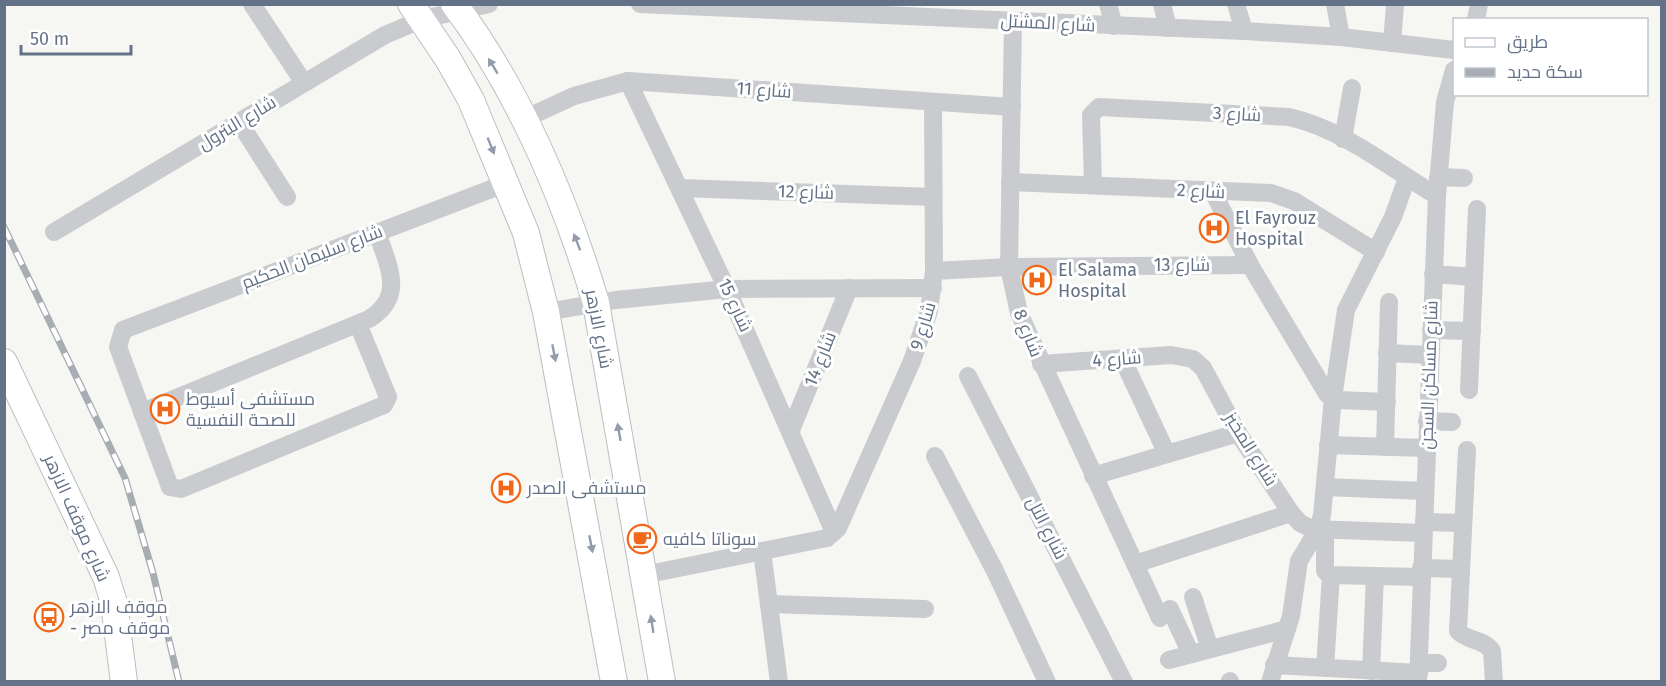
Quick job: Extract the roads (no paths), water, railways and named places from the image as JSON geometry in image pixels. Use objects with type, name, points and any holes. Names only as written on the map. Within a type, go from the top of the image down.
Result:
[{"type":"main road","name":"شارع الازهر","points":[[456,7],[524,119],[582,255],[596,303],[662,681]]},
{"type":"main road","points":[[417,12],[471,100],[507,183],[529,243],[546,312],[614,681]]},
{"type":"main road","name":"شارع موقف الازهر","points":[[4,362],[21,419],[96,552],[100,588],[118,625],[124,681]]},
{"type":"street","points":[[252,4],[304,83]]},
{"type":"street","points":[[417,12],[489,4]]},
{"type":"street","name":"شارع المشتل","points":[[640,4],[965,12],[1013,21],[1244,31],[1453,50]]},
{"type":"street","points":[[1036,4],[1041,23]]},
{"type":"street","points":[[1108,4],[1114,26]]},
{"type":"street","points":[[1162,4],[1168,28]]},
{"type":"street","points":[[1236,4],[1244,31]]},
{"type":"street","points":[[1335,4],[1341,38]]},
{"type":"street","points":[[1392,43],[1395,4]]},
{"type":"street","name":"شارع البترول","points":[[54,232],[385,35],[417,12]]},
{"type":"street","name":"شارع 8","points":[[1013,21],[1009,267],[1019,313],[1136,564],[1191,654]]},
{"type":"street","name":"شارع مساكن السجن","points":[[1419,673],[1421,573],[1438,177],[1445,102],[1453,76]]},
{"type":"street","name":"شارع 11","points":[[524,119],[574,96],[628,81],[1012,107]]},
{"type":"street","name":"شارع 15","points":[[628,81],[727,289],[834,532]]},
{"type":"street","points":[[1342,139],[1352,88]]},
{"type":"street","name":"شارع 9","points":[[834,532],[915,352],[929,312],[934,279],[933,102]]},
{"type":"street","name":"شارع 3","points":[[1094,185],[1091,115],[1099,107],[1289,117],[1320,127],[1437,196]]},
{"type":"street","points":[[239,122],[287,197]]},
{"type":"street","points":[[1438,177],[1464,178]]},
{"type":"street","points":[[1407,178],[1376,252],[1346,310],[1333,398],[1324,487],[1321,530],[1325,571],[1331,575],[1375,576],[1461,569]]},
{"type":"street","name":"شارع 2","points":[[1010,182],[1283,196],[1376,252]]},
{"type":"street","name":"شارع سليمان الحكيم","points":[[142,412],[118,347],[120,335],[127,327],[507,183]]},
{"type":"street","name":"شارع 12","points":[[680,188],[933,197]]},
{"type":"street","points":[[1213,192],[1250,265],[1327,393],[1333,398],[1386,402]]},
{"type":"street","points":[[1469,390],[1477,209]]},
{"type":"street","points":[[358,324],[388,397],[384,405],[177,490],[170,487],[142,412],[358,324],[381,312],[391,291],[390,274],[377,232]]},
{"type":"street","name":"شارع 13","points":[[546,312],[596,303],[727,289],[849,288],[934,279],[1009,267],[1250,265]]},
{"type":"street","points":[[1433,274],[1474,277]]},
{"type":"street","name":"شارع 14","points":[[791,430],[849,288]]},
{"type":"street","points":[[1385,447],[1389,302]]},
{"type":"street","points":[[1431,330],[1472,330]]},
{"type":"street","points":[[1388,353],[1430,356]]},
{"type":"street","name":"شارع 4","points":[[1041,364],[1182,355],[1193,359]]},
{"type":"street","points":[[1122,358],[1167,454]]},
{"type":"street","name":"شارع المخبز","points":[[1193,359],[1203,368],[1238,433],[1291,513],[1300,523],[1321,530]]},
{"type":"street","name":"شارع التل","points":[[968,376],[1124,681]]},
{"type":"street","points":[[1427,422],[1452,422]]},
{"type":"street","points":[[1093,476],[1238,433]]},
{"type":"street","points":[[1328,445],[1426,448]]},
{"type":"street","points":[[1467,450],[1458,631],[1466,638],[1484,642],[1492,651],[1494,681]]},
{"type":"street","points":[[935,456],[995,572],[1047,681]]},
{"type":"street","points":[[1324,487],[1425,491]]},
{"type":"street","points":[[1136,564],[1291,513]]},
{"type":"street","points":[[1321,530],[1424,527],[1463,523]]},
{"type":"street","points":[[1321,530],[1299,561],[1287,629],[1272,673],[1324,668],[1419,673],[1438,663]]},
{"type":"street","points":[[644,575],[827,538],[834,532]]},
{"type":"street","points":[[762,551],[779,681]]},
{"type":"street","points":[[1324,668],[1331,575]]},
{"type":"street","points":[[1371,671],[1375,576]]},
{"type":"street","points":[[1193,597],[1210,649]]},
{"type":"street","points":[[769,603],[925,609]]},
{"type":"street","points":[[1168,660],[1287,629]]},
{"type":"railway","points":[[4,227],[125,478],[153,573],[179,682]]},
{"type":"place","name":"El Fayrouz Hospital","points":[[1214,228]]},
{"type":"place","name":"El Salama Hospital","points":[[1037,280]]},
{"type":"place","name":"مستشفى أسيوط للصحة النفسية","points":[[165,409]]},
{"type":"place","name":"مستشفى الصدر","points":[[506,488]]},
{"type":"place","name":"سوناتا كافيه","points":[[642,539]]},
{"type":"place","name":"موقف الازهر - موقف مصر","points":[[49,617]]}]
